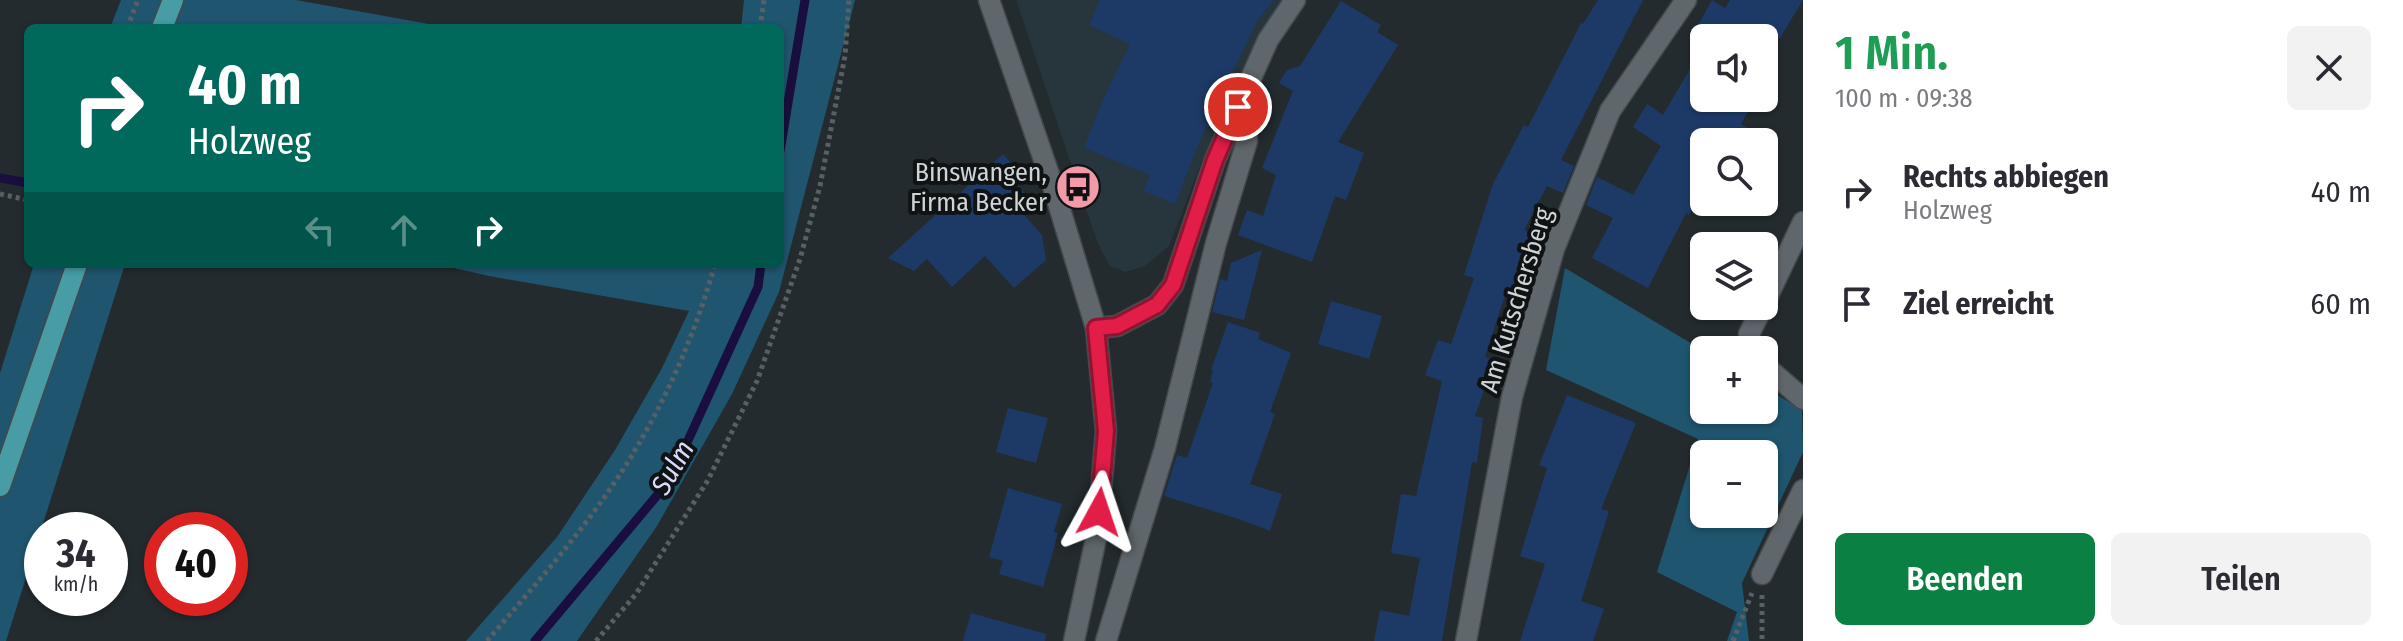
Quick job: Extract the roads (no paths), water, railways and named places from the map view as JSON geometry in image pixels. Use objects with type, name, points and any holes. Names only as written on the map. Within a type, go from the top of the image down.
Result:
[{"type":"main road","points":[[164,24],[173,0]]},
{"type":"main road","points":[[0,486],[76,268]]},
{"type":"street","points":[[989,0],[1053,186],[1096,328],[1106,431],[1098,529],[1074,641]]},
{"type":"street","points":[[1096,328],[1117,326],[1157,305],[1173,285],[1215,160],[1268,40],[1295,0]]},
{"type":"street","name":"Am Kutschersberg","points":[[1466,641],[1512,397],[1554,249],[1610,111],[1686,0]]},
{"type":"street","points":[[1106,641],[1165,448],[1216,243],[1247,141],[1246,125],[1238,107]]},
{"type":"street","points":[[1778,275],[1803,222]]},
{"type":"street","points":[[1778,377],[1803,399]]},
{"type":"street","points":[[1762,574],[1803,490]]},
{"type":"waterway","name":"Sulm","points":[[784,127],[805,0]]},
{"type":"waterway","points":[[0,178],[24,182]]},
{"type":"waterway","name":"Sulm","points":[[535,641],[670,480],[758,287],[760,268]]},
{"type":"place","name":"Binswangen, Firma Becker","points":[[1078,187]]}]
